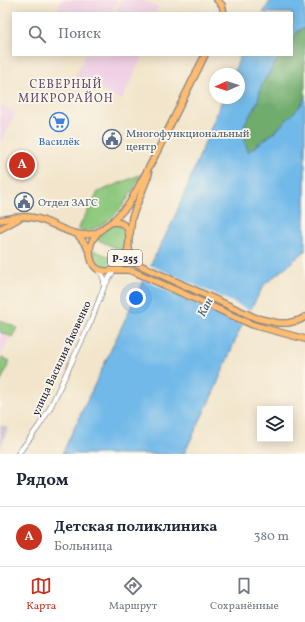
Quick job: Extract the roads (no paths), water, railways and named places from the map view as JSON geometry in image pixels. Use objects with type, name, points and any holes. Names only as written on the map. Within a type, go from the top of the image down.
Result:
[{"type":"main road","points":[[217,0],[223,3]]},
{"type":"main road","name":"Р-255","points":[[205,56],[155,156],[128,204],[112,222],[99,232],[92,241],[90,254],[91,259],[96,268],[105,271],[128,270],[135,272],[253,325],[305,339]]},
{"type":"main road","name":"Р-255","points":[[129,241],[132,217],[155,156]]},
{"type":"main road","points":[[0,229],[23,217]]},
{"type":"main road","points":[[0,220],[23,217],[34,218],[77,234],[93,234],[99,232]]},
{"type":"main road","name":"Р-255","points":[[112,222],[120,222],[126,227],[129,233],[130,257],[133,262],[256,318],[278,323],[305,317]]},
{"type":"main road","points":[[77,234],[86,245],[90,254]]},
{"type":"main road","name":"Р-255","points":[[114,270],[124,262],[129,248]]},
{"type":"street","points":[[96,268],[102,274],[105,281],[104,288]]},
{"type":"street","name":"улица Василия Яковенко","points":[[18,454],[49,410],[92,321],[104,288],[114,270]]},
{"type":"water","points":[[271,0],[305,0],[305,28],[299,30],[293,38],[293,12],[264,12]]},
{"type":"water","name":"Кан","points":[[241,56],[279,56],[261,86],[258,101],[244,125],[246,132],[244,140],[248,152],[275,132],[301,105],[305,96],[305,251],[264,285],[240,329],[215,389],[184,454],[62,454],[154,258],[173,221],[221,104],[245,104],[245,68],[236,68]]},
{"type":"place","name":"Василёк","points":[[59,122]]},
{"type":"place","name":"Многофункциональный центр","points":[[112,139]]},
{"type":"place","name":"Детская поликлиника","points":[[22,165]]},
{"type":"place","name":"Отдел ЗАГС","points":[[24,202]]},
{"type":"district","name":"СЕВЕРНЫЙ МИКРОРАЙОН","points":[[66,91]]}]
